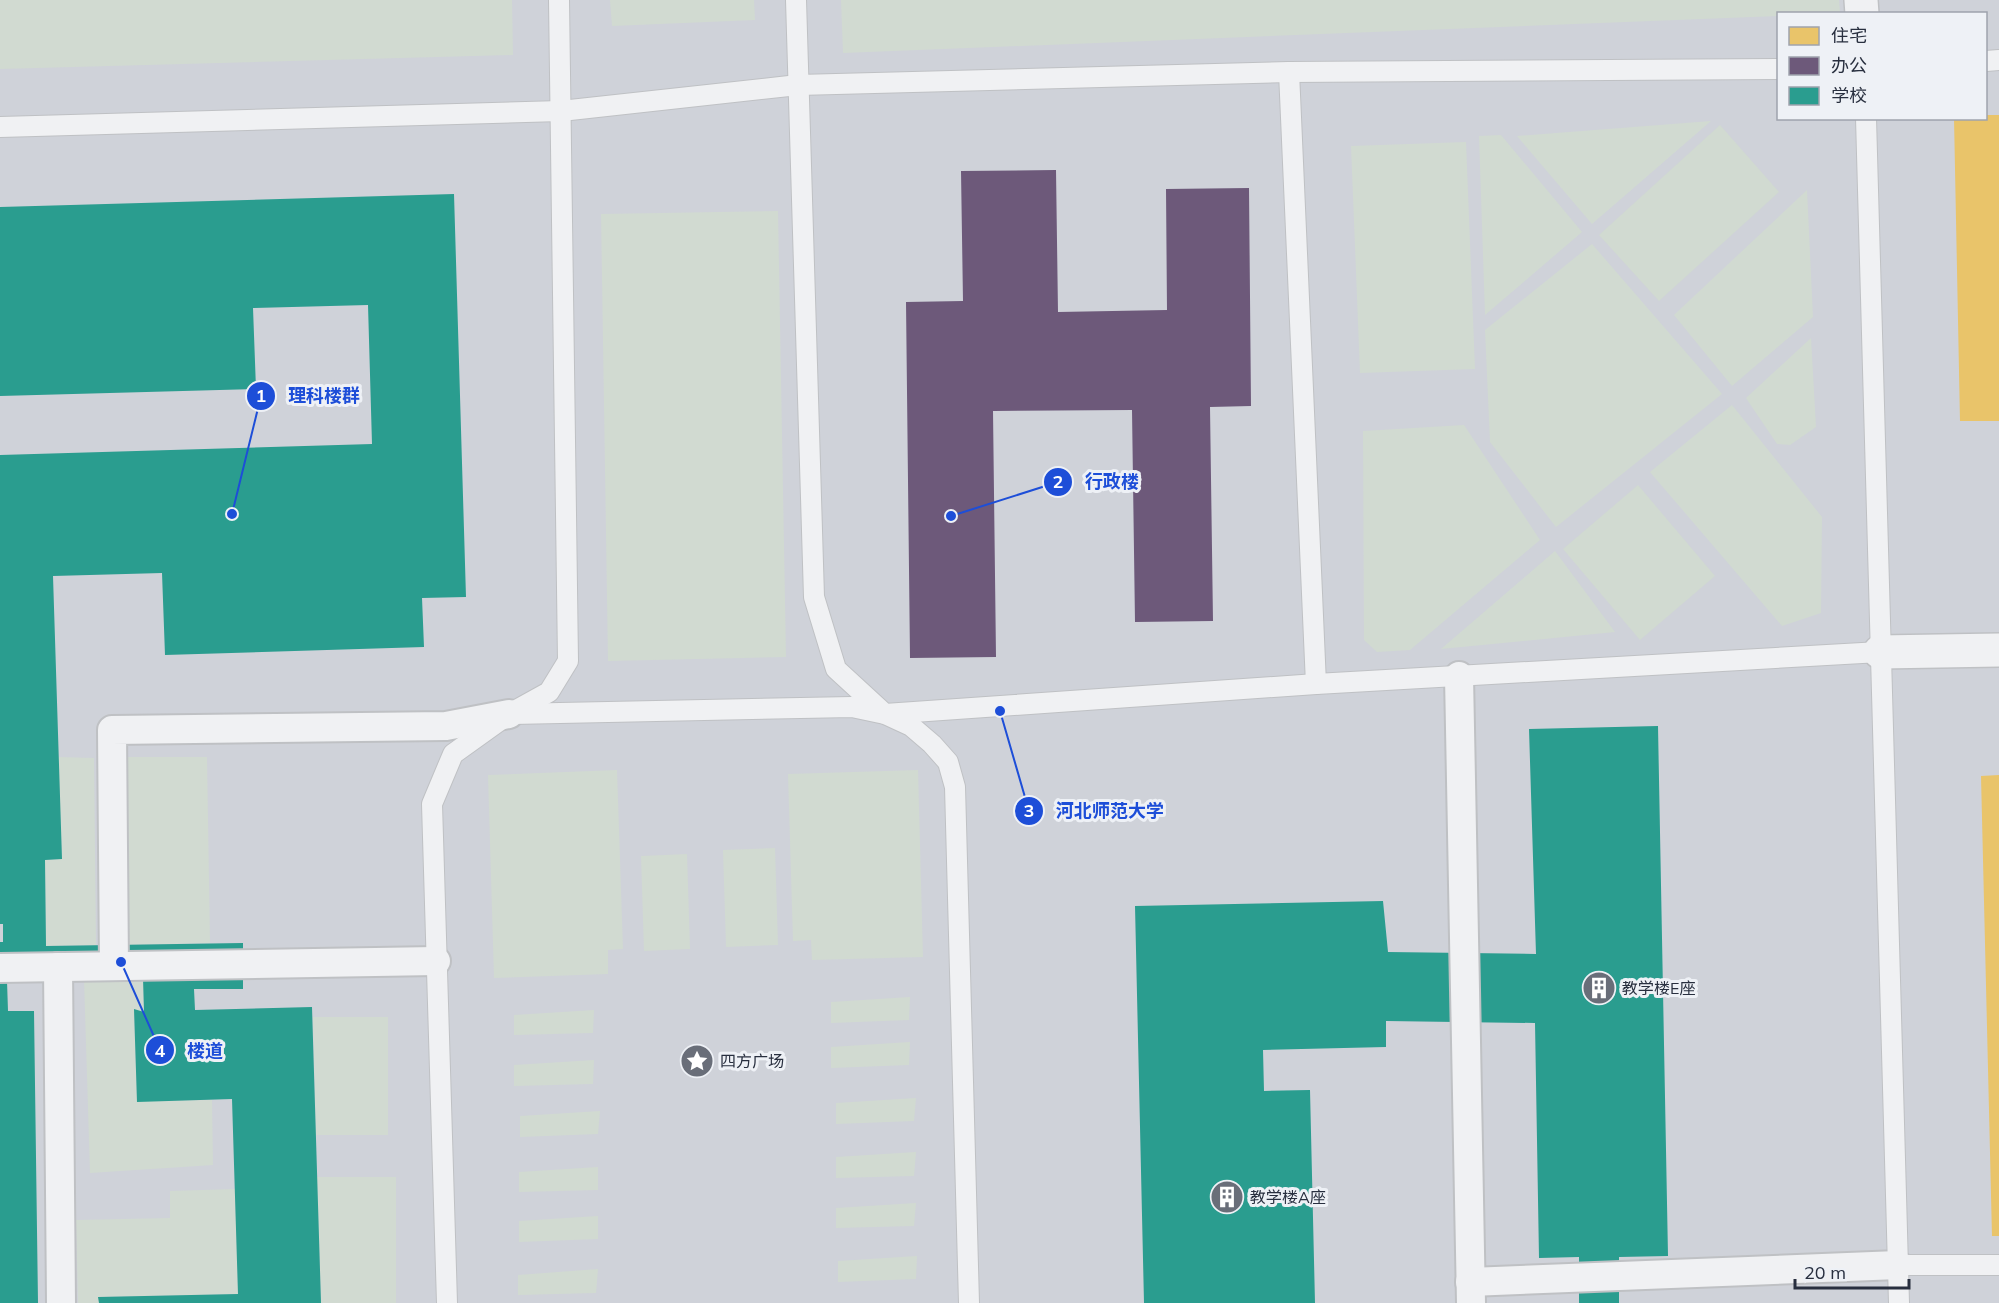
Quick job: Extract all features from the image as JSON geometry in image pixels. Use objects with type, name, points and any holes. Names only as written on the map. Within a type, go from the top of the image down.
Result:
[{"type":"street","points":[[1880,652],[1999,650]]},
{"type":"street","points":[[1459,675],[1470,1292],[1898,1265]]},
{"type":"street","points":[[114,966],[112,730],[447,726],[509,714]]},
{"type":"street","points":[[0,968],[436,962]]},
{"type":"street","points":[[58,967],[62,1303]]},
{"type":"lane","points":[[447,1303],[432,804],[453,754],[509,714],[549,692],[568,661],[559,0]]},
{"type":"lane","points":[[796,0],[814,597],[836,669],[885,714],[1459,675],[1880,652]]},
{"type":"lane","points":[[0,127],[561,111],[798,85],[1288,72],[1777,69]]},
{"type":"lane","points":[[1288,72],[1316,684]]},
{"type":"lane","points":[[1866,120],[1899,1303]]},
{"type":"lane","points":[[509,714],[852,707],[885,714],[911,726],[948,762],[954,787],[969,1303]]},
{"type":"lane","points":[[1898,1265],[1999,1265]]},
{"type":"shaded area","points":[[0,0],[1999,0],[1999,1303],[0,1303]]},
{"type":"shaded area","points":[[0,0],[512,0],[513,55],[0,69]]},
{"type":"shaded area","points":[[610,0],[754,0],[755,20],[612,26]]},
{"type":"shaded area","points":[[841,0],[1839,0],[1840,12],[1777,12],[1777,16],[843,53]]},
{"type":"shaded area","points":[[1711,121],[1592,224],[1517,136]]},
{"type":"shaded area","points":[[1720,125],[1779,192],[1659,301],[1599,235]]},
{"type":"shaded area","points":[[1501,135],[1582,232],[1485,315],[1479,136]]},
{"type":"shaded area","points":[[1466,142],[1475,369],[1360,373],[1351,146]]},
{"type":"shaded area","points":[[1807,190],[1813,317],[1732,386],[1674,315]]},
{"type":"shaded area","points":[[778,211],[786,657],[608,661],[601,214]]},
{"type":"shaded area","points":[[1592,244],[1722,394],[1556,527],[1490,442],[1485,330]]},
{"type":"shaded area","points":[[1811,338],[1816,427],[1790,445],[1777,444],[1746,398]]},
{"type":"shaded area","points":[[1732,405],[1822,517],[1821,613],[1782,626],[1650,472]]},
{"type":"shaded area","points":[[1464,425],[1540,540],[1410,650],[1377,652],[1364,640],[1363,431]]},
{"type":"shaded area","points":[[1638,485],[1715,576],[1640,640],[1563,549]]},
{"type":"shaded area","points":[[1555,551],[1615,632],[1441,649]]},
{"type":"shaded area","points":[[58,757],[94,758],[96,945],[46,946],[45,860],[62,859]]},
{"type":"shaded area","points":[[121,757],[207,757],[210,943],[126,945]]},
{"type":"shaded area","points":[[617,770],[623,949],[608,950],[608,974],[494,978],[488,775]]},
{"type":"shaded area","points":[[918,770],[923,957],[812,960],[811,940],[793,941],[788,774]]},
{"type":"shaded area","points":[[775,848],[778,945],[726,947],[723,850]]},
{"type":"shaded area","points":[[687,854],[690,949],[644,951],[641,856]]},
{"type":"shaded area","points":[[143,978],[144,1012],[134,1010],[137,1101],[212,1100],[213,1165],[90,1173],[84,979]]},
{"type":"shaded area","points":[[910,997],[909,1020],[831,1023],[831,1002]]},
{"type":"shaded area","points":[[594,1010],[593,1033],[514,1035],[514,1015]]},
{"type":"shaded area","points":[[313,1017],[388,1017],[388,1135],[316,1135]]},
{"type":"shaded area","points":[[910,1042],[909,1065],[831,1068],[831,1047]]},
{"type":"shaded area","points":[[594,1060],[593,1084],[514,1086],[514,1065]]},
{"type":"shaded area","points":[[916,1098],[914,1121],[836,1124],[836,1103]]},
{"type":"shaded area","points":[[600,1111],[598,1134],[520,1137],[520,1116]]},
{"type":"shaded area","points":[[916,1152],[914,1176],[836,1178],[836,1157]]},
{"type":"shaded area","points":[[598,1167],[598,1190],[519,1192],[519,1172]]},
{"type":"shaded area","points":[[317,1177],[396,1177],[396,1303],[321,1303]]},
{"type":"shaded area","points":[[235,1189],[238,1294],[99,1297],[99,1303],[78,1303],[76,1220],[170,1218],[170,1191]]},
{"type":"shaded area","points":[[916,1203],[914,1226],[836,1228],[836,1208]]},
{"type":"shaded area","points":[[598,1216],[598,1239],[519,1242],[519,1221]]},
{"type":"shaded area","points":[[917,1256],[916,1279],[838,1282],[838,1261]]},
{"type":"shaded area","points":[[598,1269],[596,1293],[518,1295],[518,1275]]},
{"type":"building: 住宅","points":[[1987,115],[1999,115],[1999,421],[1960,421],[1954,120],[1987,120]]},
{"type":"building: 住宅","points":[[1999,775],[1999,1236],[1992,1236],[1981,776]]},
{"type":"building: 办公","points":[[1056,170],[1058,312],[1167,310],[1166,189],[1249,188],[1251,406],[1210,407],[1213,621],[1135,622],[1132,410],[993,411],[996,657],[910,658],[906,302],[963,301],[961,171]]},
{"type":"building: 学校","points":[[454,194],[466,597],[422,598],[424,647],[165,655],[162,573],[53,576],[62,859],[45,860],[46,946],[243,943],[243,989],[194,989],[195,1010],[312,1007],[321,1303],[99,1303],[98,1297],[238,1294],[232,1099],[137,1102],[134,1009],[144,1012],[143,978],[7,981],[8,1011],[34,1011],[38,1303],[0,1303],[0,942],[3,942],[3,924],[0,924],[0,455],[372,444],[368,305],[253,308],[256,389],[0,396],[0,207]]},
{"type":"building: 学校","points":[[1658,726],[1668,1256],[1619,1257],[1619,1303],[1579,1303],[1579,1257],[1539,1258],[1535,1023],[1386,1021],[1386,1047],[1263,1050],[1264,1091],[1310,1090],[1315,1303],[1144,1303],[1135,906],[1383,901],[1388,952],[1536,954],[1529,729]]},
{"type":"place","name":"理科楼群","points":[[232,514]]},
{"type":"place","name":"行政楼","points":[[951,516]]},
{"type":"place","name":"河北师范大学","points":[[1000,711]]},
{"type":"place","name":"楼道","points":[[121,962]]},
{"type":"place","name":"教学楼E座","points":[[1599,988]]},
{"type":"place","name":"四方广场","points":[[697,1061]]},
{"type":"place","name":"教学楼A座","points":[[1227,1197]]}]
